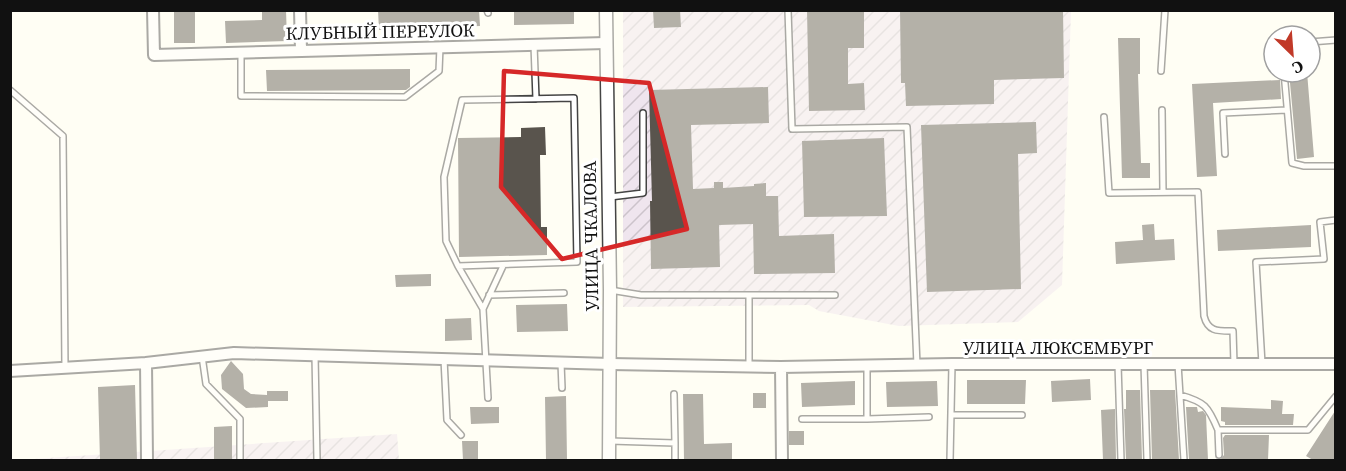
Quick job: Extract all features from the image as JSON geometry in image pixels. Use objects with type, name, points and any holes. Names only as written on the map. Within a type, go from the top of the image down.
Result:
[{"type":"street","name":"КЛУБНЫЙ ПЕРЕУЛОК","points":[[153,10],[154,55],[606,43]]},
{"type":"street","points":[[300,10],[301,51]]},
{"type":"street","name":"УЛИЦА ЧКАЛОВА","points":[[606,10],[611,364],[609,460]]},
{"type":"street","name":"УЛИЦА ЛЮКСЕМБУРГ","points":[[10,371],[146,363],[234,352],[561,363],[781,367],[952,364],[1335,364]]},
{"type":"street","points":[[146,363],[147,460]]},
{"type":"street","points":[[781,367],[782,460]]},
{"type":"lane","points":[[788,10],[792,129],[907,127],[917,365]]},
{"type":"lane","points":[[1161,70],[1165,10]]},
{"type":"lane","points":[[534,45],[536,99]]},
{"type":"lane","points":[[241,52],[241,96],[405,97],[439,71],[440,47]]},
{"type":"lane","points":[[1285,84],[1292,163],[1304,166],[1335,166]]},
{"type":"lane","points":[[10,90],[63,136],[65,368]]},
{"type":"lane","points":[[458,266],[577,262],[574,98],[462,100],[444,177],[446,241],[458,266],[483,309],[488,398]]},
{"type":"lane","points":[[1225,154],[1223,113],[1287,110]]},
{"type":"lane","points":[[1162,111],[1163,192]]},
{"type":"lane","points":[[609,197],[643,193],[644,113]]},
{"type":"lane","points":[[1104,117],[1109,193],[1198,192],[1204,316],[1210,329],[1233,331],[1234,364]]},
{"type":"lane","points":[[1262,364],[1256,262],[1324,259],[1320,222],[1335,220]]},
{"type":"lane","points":[[483,309],[503,266]]},
{"type":"lane","points":[[610,290],[641,295],[835,295]]},
{"type":"lane","points":[[489,295],[564,293]]},
{"type":"lane","points":[[749,295],[749,366]]},
{"type":"lane","points":[[315,355],[317,460]]},
{"type":"lane","points":[[202,356],[206,384],[240,419],[240,460]]},
{"type":"lane","points":[[444,359],[447,420],[461,435]]},
{"type":"lane","points":[[561,363],[562,388]]},
{"type":"lane","points":[[950,460],[952,364]]},
{"type":"lane","points":[[1118,364],[1121,460]]},
{"type":"lane","points":[[1144,364],[1147,460]]},
{"type":"lane","points":[[1178,364],[1184,460]]},
{"type":"lane","points":[[867,365],[867,419]]},
{"type":"lane","points":[[674,394],[675,460]]},
{"type":"lane","points":[[1180,395],[1198,400],[1206,407],[1218,430],[1219,455]]},
{"type":"lane","points":[[1218,430],[1308,430],[1335,396]]},
{"type":"lane","points":[[951,415],[1022,415]]},
{"type":"lane","points":[[802,420],[929,417]]},
{"type":"lane","points":[[610,441],[675,443]]},
{"type":"highlighted area","points":[[504,71],[649,83],[687,229],[562,259],[501,187]]},
{"type":"shaded area","points":[[623,11],[1071,11],[1062,285],[1018,322],[899,326],[819,311],[809,305],[623,307]]},
{"type":"shaded area","points":[[397,434],[399,460],[19,460]]},
{"type":"building","points":[[195,10],[195,43],[174,43],[174,11]]},
{"type":"building","points":[[262,10],[286,10],[287,41],[226,43],[225,21],[262,20]]},
{"type":"building","points":[[378,10],[479,10],[480,26],[379,30]]},
{"type":"building","points":[[514,10],[574,10],[574,24],[514,25]]},
{"type":"building","points":[[653,10],[680,10],[681,27],[654,28]]},
{"type":"building","points":[[807,10],[864,10],[864,48],[848,48],[848,84],[864,83],[865,110],[809,111]]},
{"type":"building","points":[[900,10],[1063,10],[1064,78],[994,80],[994,104],[906,106],[905,83],[901,83]]},
{"type":"building","points":[[1118,38],[1140,38],[1140,74],[1138,74],[1141,163],[1150,163],[1150,178],[1122,178]]},
{"type":"building","points":[[410,69],[410,87],[406,90],[267,91],[266,70]]},
{"type":"building","points":[[1262,81],[1262,84],[1280,84],[1281,99],[1213,103],[1217,176],[1197,177],[1192,84]]},
{"type":"building","points":[[1290,84],[1308,84],[1314,157],[1297,159]]},
{"type":"building","points":[[768,87],[769,123],[691,125],[693,189],[714,188],[714,182],[723,182],[723,188],[766,183],[766,196],[778,196],[779,236],[834,234],[835,273],[754,274],[753,224],[719,225],[720,267],[651,269],[649,90]]},
{"type":"building","points":[[1036,122],[1037,153],[1018,154],[1021,289],[927,292],[921,125]]},
{"type":"building","points":[[545,127],[546,155],[540,155],[541,227],[547,227],[547,255],[459,257],[458,138],[521,137],[521,128]]},
{"type":"building","points":[[884,138],[887,216],[804,217],[802,141]]},
{"type":"building","points":[[1154,224],[1155,240],[1174,239],[1175,260],[1116,264],[1115,242],[1143,240],[1142,225]]},
{"type":"building","points":[[1311,225],[1311,247],[1218,251],[1217,230]]},
{"type":"building","points":[[431,274],[431,286],[396,287],[395,275]]},
{"type":"building","points":[[567,304],[568,331],[517,332],[516,305]]},
{"type":"building","points":[[471,318],[472,340],[445,341],[445,319]]},
{"type":"building","points":[[231,361],[243,374],[244,389],[251,394],[267,395],[267,391],[288,391],[288,401],[268,401],[268,407],[246,408],[222,389],[221,375]]},
{"type":"building","points":[[1090,379],[1091,400],[1052,402],[1051,381]]},
{"type":"building","points":[[967,380],[1026,380],[1025,404],[967,404]]},
{"type":"building","points":[[855,381],[855,405],[802,407],[801,383]]},
{"type":"building","points":[[937,381],[938,406],[887,407],[886,382]]},
{"type":"building","points":[[135,385],[137,460],[100,460],[98,387]]},
{"type":"building","points":[[1126,390],[1140,390],[1142,460],[1126,460],[1124,409],[1126,409]]},
{"type":"building","points":[[1150,390],[1175,390],[1179,460],[1152,460]]},
{"type":"building","points":[[753,393],[766,393],[766,408],[753,408]]},
{"type":"building","points":[[683,394],[703,394],[704,444],[732,443],[732,460],[684,460]]},
{"type":"building","points":[[566,396],[567,460],[546,460],[545,397]]},
{"type":"building","points":[[1271,400],[1283,401],[1282,414],[1294,414],[1293,425],[1225,425],[1225,422],[1221,421],[1221,407],[1271,409]]},
{"type":"building","points":[[470,407],[499,407],[499,423],[471,424]]},
{"type":"building","points":[[1186,407],[1197,407],[1198,412],[1203,411],[1206,415],[1208,460],[1189,460]]},
{"type":"building","points":[[1115,409],[1116,460],[1103,460],[1101,410]]},
{"type":"building","points":[[1335,411],[1335,460],[1313,460],[1306,456]]},
{"type":"building","points":[[232,426],[232,460],[214,460],[214,427]]},
{"type":"building","points":[[789,431],[804,431],[804,445],[789,445]]},
{"type":"building","points":[[1225,435],[1269,435],[1268,460],[1220,460],[1224,455],[1223,438]]},
{"type":"building","points":[[462,441],[478,441],[478,460],[463,460]]}]
